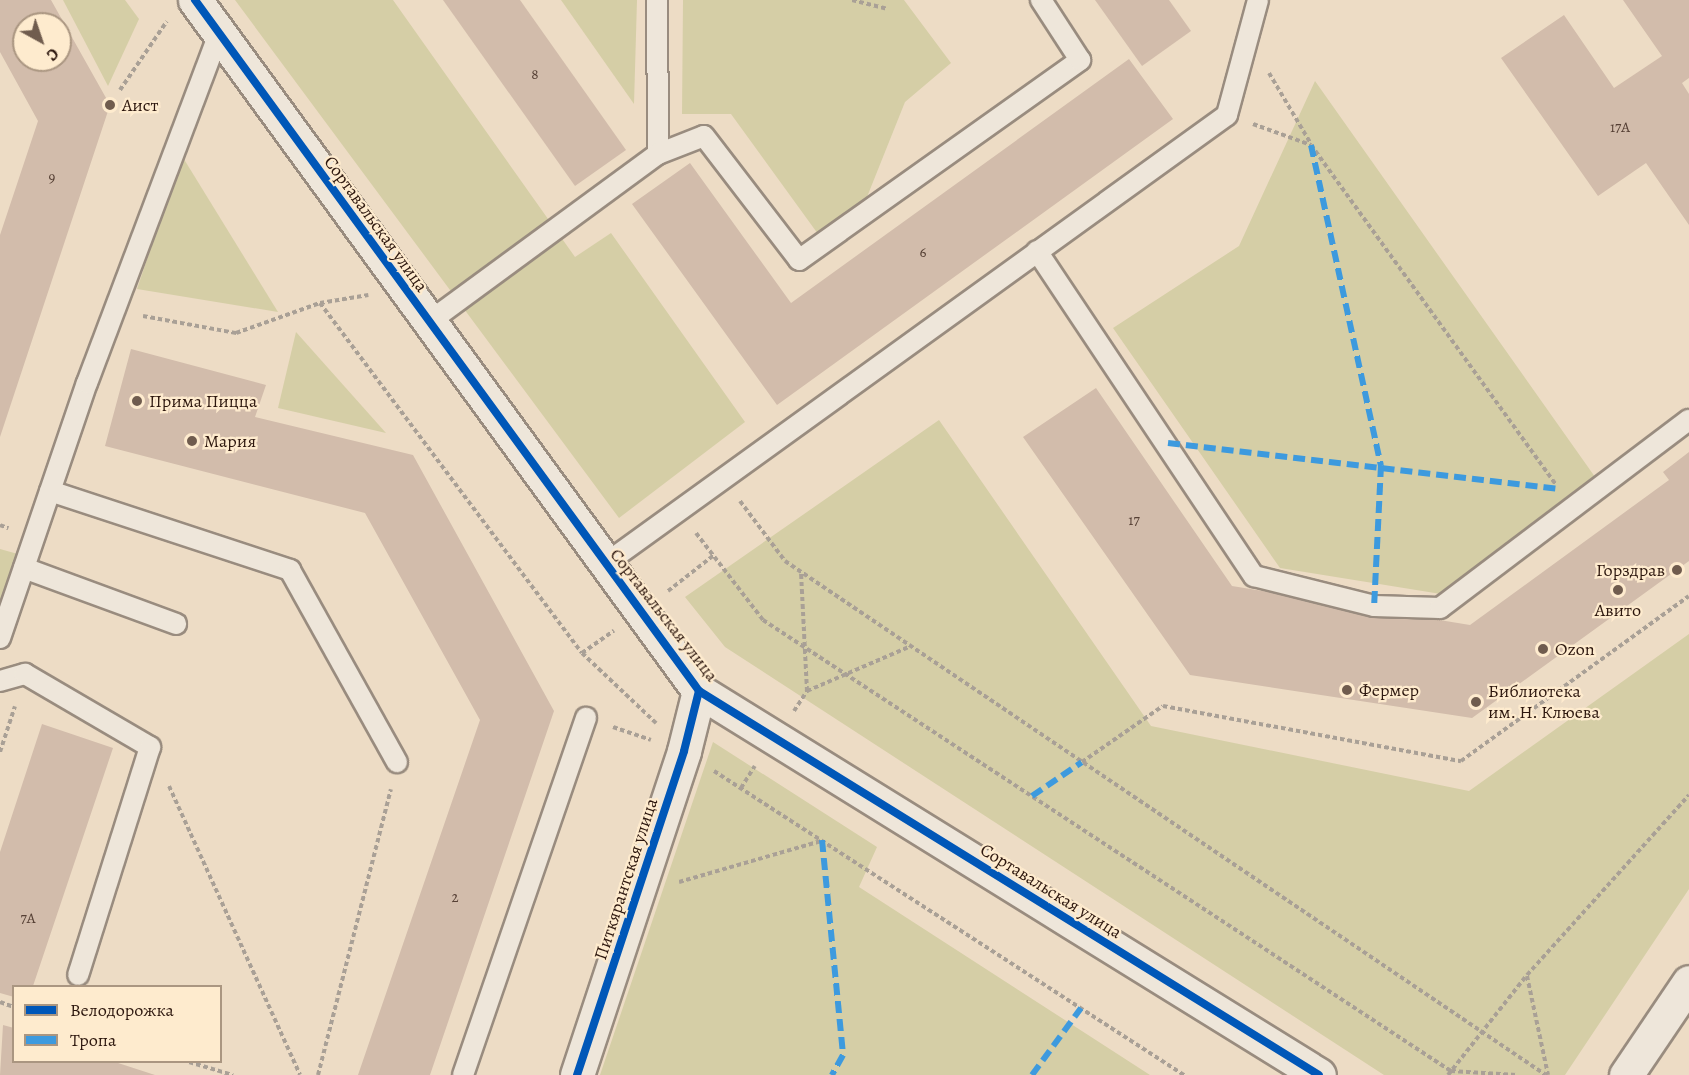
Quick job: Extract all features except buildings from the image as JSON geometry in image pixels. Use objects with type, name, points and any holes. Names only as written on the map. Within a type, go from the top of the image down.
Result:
[{"type":"street","name":"Сортавальская улица","points":[[182,9],[219,33],[699,691],[1319,1075]]},
{"type":"street","name":"Питкярантская улица","points":[[577,1075],[684,751],[699,691]]},
{"type":"street","points":[[1626,1075],[1689,982]]},
{"type":"lane","points":[[657,0],[658,154]]},
{"type":"lane","points":[[429,322],[658,154],[704,136],[799,260],[1080,60],[1041,0]]},
{"type":"lane","points":[[605,564],[677,507],[1227,115],[1258,0]]},
{"type":"lane","points":[[0,638],[50,491],[219,33]]},
{"type":"lane","points":[[1037,251],[1254,576],[1374,606],[1440,608],[1689,420]]},
{"type":"lane","points":[[50,491],[290,570],[397,762]]},
{"type":"lane","points":[[24,568],[176,624]]},
{"type":"lane","points":[[0,681],[25,674],[150,747],[78,975]]},
{"type":"lane","points":[[463,1075],[586,718]]},
{"type":"path","points":[[852,0],[888,9]]},
{"type":"path","points":[[120,90],[182,9]]},
{"type":"path","points":[[1227,115],[1311,145],[1571,509]]},
{"type":"path","points":[[134,327],[139,316],[236,333],[320,303],[405,289]]},
{"type":"path","points":[[320,303],[582,653],[684,751],[1184,1075]]},
{"type":"path","points":[[722,476],[785,561],[1547,1075]]},
{"type":"path","points":[[677,507],[763,620],[1449,1073],[1517,1075]]},
{"type":"path","points":[[801,572],[807,691]]},
{"type":"path","points":[[1082,762],[1163,706],[1461,761],[1689,596]]},
{"type":"path","points":[[741,788],[807,691],[911,646]]},
{"type":"path","points":[[0,752],[25,674]]},
{"type":"path","points":[[586,718],[684,751]]},
{"type":"path","points":[[150,747],[300,1075]]},
{"type":"path","points":[[318,1075],[397,762]]},
{"type":"path","points":[[1449,1073],[1527,975],[1689,795]]},
{"type":"path","points":[[636,894],[822,840]]},
{"type":"path","points":[[1527,975],[1547,1075]]},
{"type":"path","points":[[192,1063],[232,1075]]},
{"type":"shaded area","points":[[63,0],[125,0],[139,19],[108,86],[72,17],[72,12],[69,12]]},
{"type":"shaded area","points":[[235,0],[393,0],[575,257],[611,233],[745,422],[619,518]]},
{"type":"shaded area","points":[[561,0],[637,0],[634,104]]},
{"type":"shaded area","points":[[683,0],[904,0],[951,63],[905,102],[865,202],[818,234],[731,114],[682,114]]},
{"type":"shaded area","points":[[1315,81],[1600,484],[1441,594],[1280,568],[1113,328],[1239,246]]},
{"type":"shaded area","points":[[182,156],[278,312],[137,289]]},
{"type":"shaded area","points":[[296,332],[386,433],[278,408]]},
{"type":"shaded area","points":[[939,420],[1151,726],[1469,791],[1689,634],[1689,889],[1565,1075],[1384,1075],[725,647],[685,597]]},
{"type":"shaded area","points":[[0,549],[25,556],[0,622]]},
{"type":"shaded area","points":[[713,742],[877,847],[859,887],[1150,1075],[600,1075]]},
{"type":"marked path","points":[[1311,145],[1381,465],[1374,606]]},
{"type":"marked path","points":[[1168,443],[1559,489]]},
{"type":"marked path","points":[[1032,796],[1082,762]]},
{"type":"marked path","points":[[822,840],[843,1055],[832,1075]]},
{"type":"marked path","points":[[1032,1075],[1081,1008]]},
{"type":"cycle path","points":[[195,0],[699,691],[1319,1075]]},
{"type":"cycle path","points":[[577,1075],[684,751],[699,691]]},
{"type":"place","name":"Аист","points":[[110,105]]},
{"type":"place","name":"Прима Пицца","points":[[137,401]]},
{"type":"place","name":"Мария","points":[[192,441]]},
{"type":"place","name":"Горздрав","points":[[1677,570]]},
{"type":"place","name":"Авито","points":[[1618,590]]},
{"type":"place","name":"Ozon","points":[[1543,649]]},
{"type":"place","name":"Фермер","points":[[1347,690]]},
{"type":"place","name":"Библиотека им. Н. Клюева","points":[[1476,702]]}]
